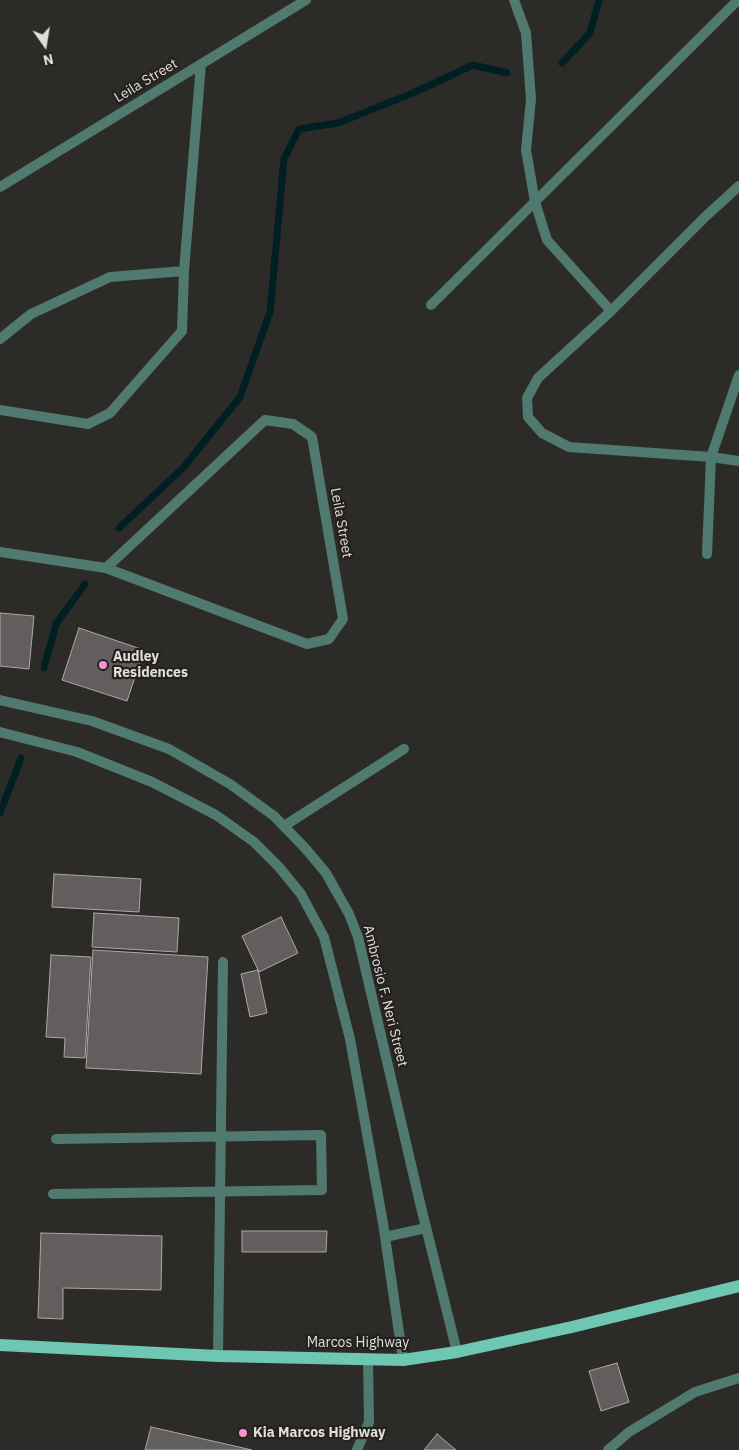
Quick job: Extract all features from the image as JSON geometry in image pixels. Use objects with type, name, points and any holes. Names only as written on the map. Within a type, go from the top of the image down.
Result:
[{"type":"main road","name":"Marcos Highway","points":[[0,1345],[218,1356],[402,1360],[457,1352],[572,1328],[739,1286]]},
{"type":"street","name":"Leila Street","points":[[0,187],[306,0]]},
{"type":"street","points":[[514,0],[526,33],[531,99],[526,150],[535,202],[547,240],[611,311]]},
{"type":"street","points":[[431,305],[736,3]]},
{"type":"street","points":[[0,410],[88,424],[110,413],[182,331],[184,270],[201,64]]},
{"type":"street","points":[[739,186],[705,217],[611,311],[538,378],[528,398],[528,417],[542,433],[569,447],[711,456],[739,461]]},
{"type":"street","points":[[0,339],[31,314],[110,277],[184,270]]},
{"type":"street","points":[[707,554],[711,456],[739,375]]},
{"type":"street","name":"Leila Street","points":[[0,552],[106,568],[307,644],[329,639],[343,619],[312,437],[292,424],[265,420],[106,568]]},
{"type":"street","name":"Ambrosio F. Neri Street","points":[[0,700],[92,720],[169,749],[230,784],[274,816],[326,873],[349,914],[358,937],[457,1352]]},
{"type":"street","points":[[0,732],[77,752],[152,782],[216,815],[254,842],[279,867],[301,894],[324,937],[347,1030],[385,1237],[402,1360]]},
{"type":"street","points":[[284,826],[404,749]]},
{"type":"street","points":[[218,1356],[223,962]]},
{"type":"street","points":[[53,1194],[322,1190],[321,1135],[56,1139]]},
{"type":"street","points":[[385,1237],[426,1228]]},
{"type":"street","points":[[357,1450],[369,1422],[368,1359]]},
{"type":"street","points":[[608,1450],[629,1432],[694,1392],[739,1378]]},
{"type":"building","points":[[0,613],[34,616],[29,669],[0,666]]},
{"type":"building","name":"Audley Residences","points":[[79,628],[144,650],[127,701],[62,680]]},
{"type":"building","points":[[54,874],[141,879],[139,912],[52,907]]},
{"type":"building","points":[[94,913],[179,918],[177,952],[92,947]]},
{"type":"building","points":[[281,917],[298,953],[259,972],[242,936]]},
{"type":"building","points":[[93,950],[208,957],[201,1074],[86,1068]]},
{"type":"building","points":[[51,955],[91,957],[85,1058],[64,1057],[65,1038],[46,1037]]},
{"type":"building","points":[[258,970],[267,1013],[250,1017],[241,974]]},
{"type":"building","points":[[242,1231],[327,1231],[326,1252],[242,1252]]},
{"type":"building","points":[[41,1233],[162,1236],[161,1290],[63,1288],[63,1319],[38,1318]]},
{"type":"building","points":[[617,1363],[629,1402],[601,1411],[589,1371]]},
{"type":"building","points":[[151,1427],[252,1450],[145,1450]]},
{"type":"building","points":[[437,1434],[456,1450],[424,1450]]},
{"type":"waterway","points":[[562,63],[590,33],[599,0]]},
{"type":"waterway","points":[[119,528],[183,468],[240,397],[270,312],[284,159],[299,129],[338,123],[413,93],[473,65],[507,73]]},
{"type":"waterway","points":[[44,668],[56,624],[85,584]]},
{"type":"waterway","points":[[0,813],[21,758]]},
{"type":"place","name":"Audley Residences","points":[[103,665]]},
{"type":"place","name":"Kia Marcos Highway","points":[[243,1433]]}]
